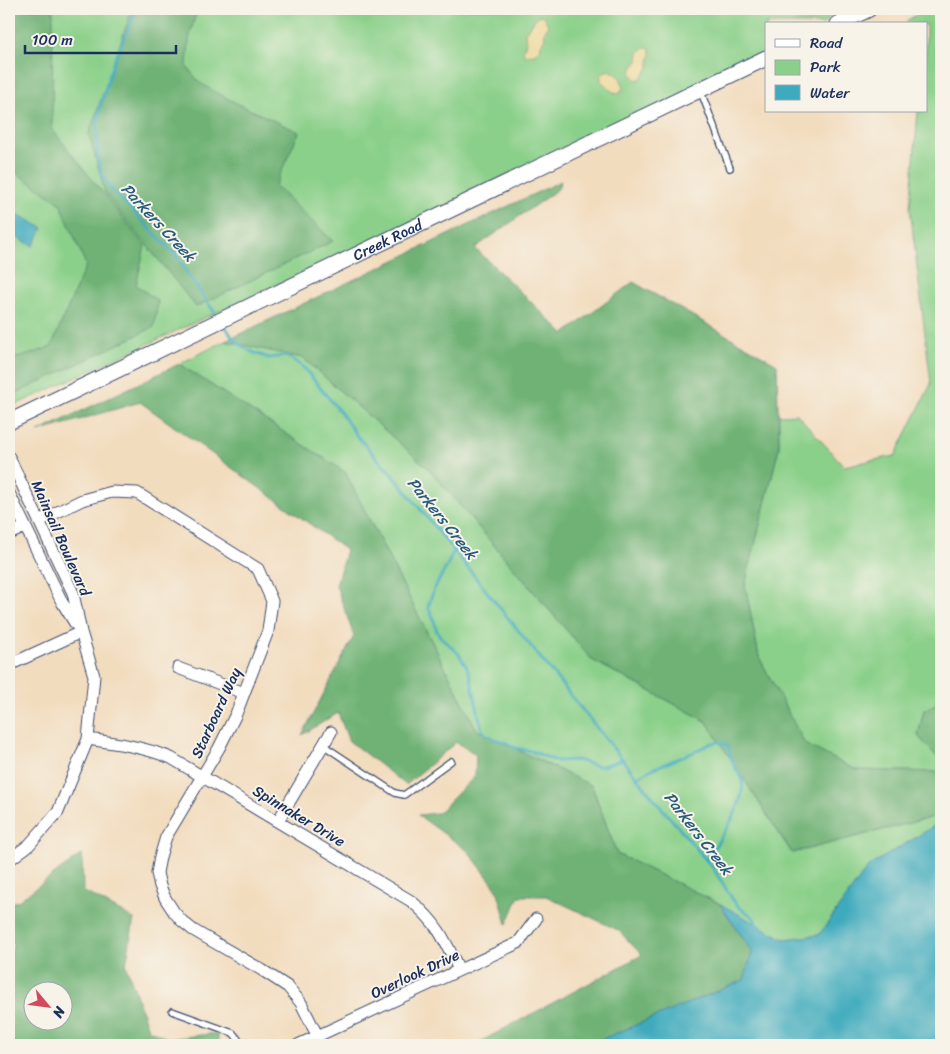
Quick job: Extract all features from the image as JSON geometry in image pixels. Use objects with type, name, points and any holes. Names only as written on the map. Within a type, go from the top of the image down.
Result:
[{"type":"main road","points":[[842,22],[869,9]]},
{"type":"main road","name":"Creek Road","points":[[9,422],[765,58]]},
{"type":"street","name":"Mainsail Boulevard","points":[[9,457],[73,592],[81,632],[94,676],[88,739],[58,812],[29,845],[9,860]]},
{"type":"street","name":"Starboard Way","points":[[39,521],[82,500],[112,492],[137,493],[258,569],[272,601],[268,631],[236,714],[219,748],[166,837],[157,873],[165,898],[174,912],[192,930],[288,987],[301,1003],[318,1036]]},
{"type":"street","name":"Mainsail Boulevard","points":[[9,493],[62,602],[81,632]]},
{"type":"street","points":[[9,534],[25,527]]},
{"type":"street","points":[[9,665],[81,632]]},
{"type":"street","points":[[178,668],[244,693]]},
{"type":"street","points":[[278,821],[331,732]]},
{"type":"street","name":"Spinnaker Drive","points":[[88,739],[119,743],[159,752],[171,758],[411,901],[429,917],[440,932],[459,970]]},
{"type":"street","name":"Overlook Drive","points":[[298,1045],[518,943],[536,918]]},
{"type":"lane","points":[[700,90],[730,168]]},
{"type":"lane","points":[[323,745],[395,793],[404,796],[450,761]]},
{"type":"lane","points":[[172,1011],[234,1033],[243,1045]]},
{"type":"green space","points":[[9,9],[850,9],[826,22],[765,22],[765,55],[700,90],[9,408]]},
{"type":"green space","points":[[9,9],[53,9],[52,129],[145,246],[136,285],[158,301],[154,327],[9,397],[9,353],[18,358],[51,347],[86,265],[60,203],[9,168]]},
{"type":"green space","points":[[132,9],[197,9],[189,39],[187,67],[200,83],[234,102],[299,132],[275,186],[333,241],[196,307],[105,193],[89,134]]},
{"type":"green space","points":[[927,9],[941,9],[941,701],[924,710],[918,736],[941,761],[941,772],[856,770],[804,744],[759,657],[745,585],[779,447],[779,415],[797,414],[844,466],[895,456],[931,384],[910,208],[918,112],[928,112],[928,22],[906,21]]},
{"type":"green space","points":[[561,181],[558,189],[475,248],[564,334],[633,282],[777,364],[779,447],[745,585],[759,657],[805,744],[856,770],[941,772],[941,815],[792,853],[706,721],[592,660],[429,469],[303,358],[225,341]]},
{"type":"green space","points":[[225,341],[303,358],[429,469],[592,660],[706,721],[792,853],[941,815],[941,822],[869,866],[819,935],[784,939],[720,904],[617,854],[592,786],[477,730],[345,472],[179,364]]},
{"type":"green space","points":[[179,364],[345,472],[477,730],[592,786],[617,854],[720,904],[752,952],[744,980],[588,1045],[474,1045],[642,955],[618,930],[546,896],[519,896],[507,924],[497,889],[468,851],[418,815],[438,813],[475,776],[476,755],[456,742],[406,785],[349,741],[338,713],[302,735],[354,636],[336,585],[346,550],[140,402],[38,432]]},
{"type":"green space","points":[[941,701],[941,761],[918,736],[924,710]]},
{"type":"green space","points":[[82,854],[83,891],[134,919],[126,965],[148,1029],[169,1039],[217,1033],[219,1045],[9,1045],[9,959],[13,946],[9,934],[9,903],[18,901]]},
{"type":"sand","points":[[540,15],[545,17],[548,26],[544,32],[545,38],[540,50],[534,54],[525,55],[523,51],[526,42],[525,33]]},
{"type":"sand","points":[[645,48],[651,51],[649,68],[637,80],[632,75],[632,69],[638,61],[640,52]]},
{"type":"sand","points":[[609,70],[621,79],[623,88],[619,93],[613,92],[601,81],[603,74]]},
{"type":"water","points":[[10,210],[43,228],[33,246],[9,233]]},
{"type":"water","points":[[941,822],[941,1045],[588,1045],[744,980],[752,952],[720,904],[784,939],[819,935],[869,866]]},
{"type":"waterway","name":"Parkers Creek","points":[[137,9],[112,66],[101,105],[97,127],[97,153],[102,175],[111,189],[175,254],[217,316]]},
{"type":"waterway","name":"Parkers Creek","points":[[224,325],[234,339],[252,352],[269,358],[288,357],[304,368],[341,413],[357,436],[397,480],[655,800],[713,868],[733,900],[740,908],[753,917],[759,927]]},
{"type":"waterway","points":[[454,550],[434,589],[428,607],[437,632],[458,653],[466,665],[482,730],[485,734],[515,748],[531,751],[556,761],[577,760],[602,766],[623,759]]},
{"type":"waterway","points":[[637,777],[712,743],[720,742],[727,745],[742,780],[742,790],[731,822],[706,860]]}]
